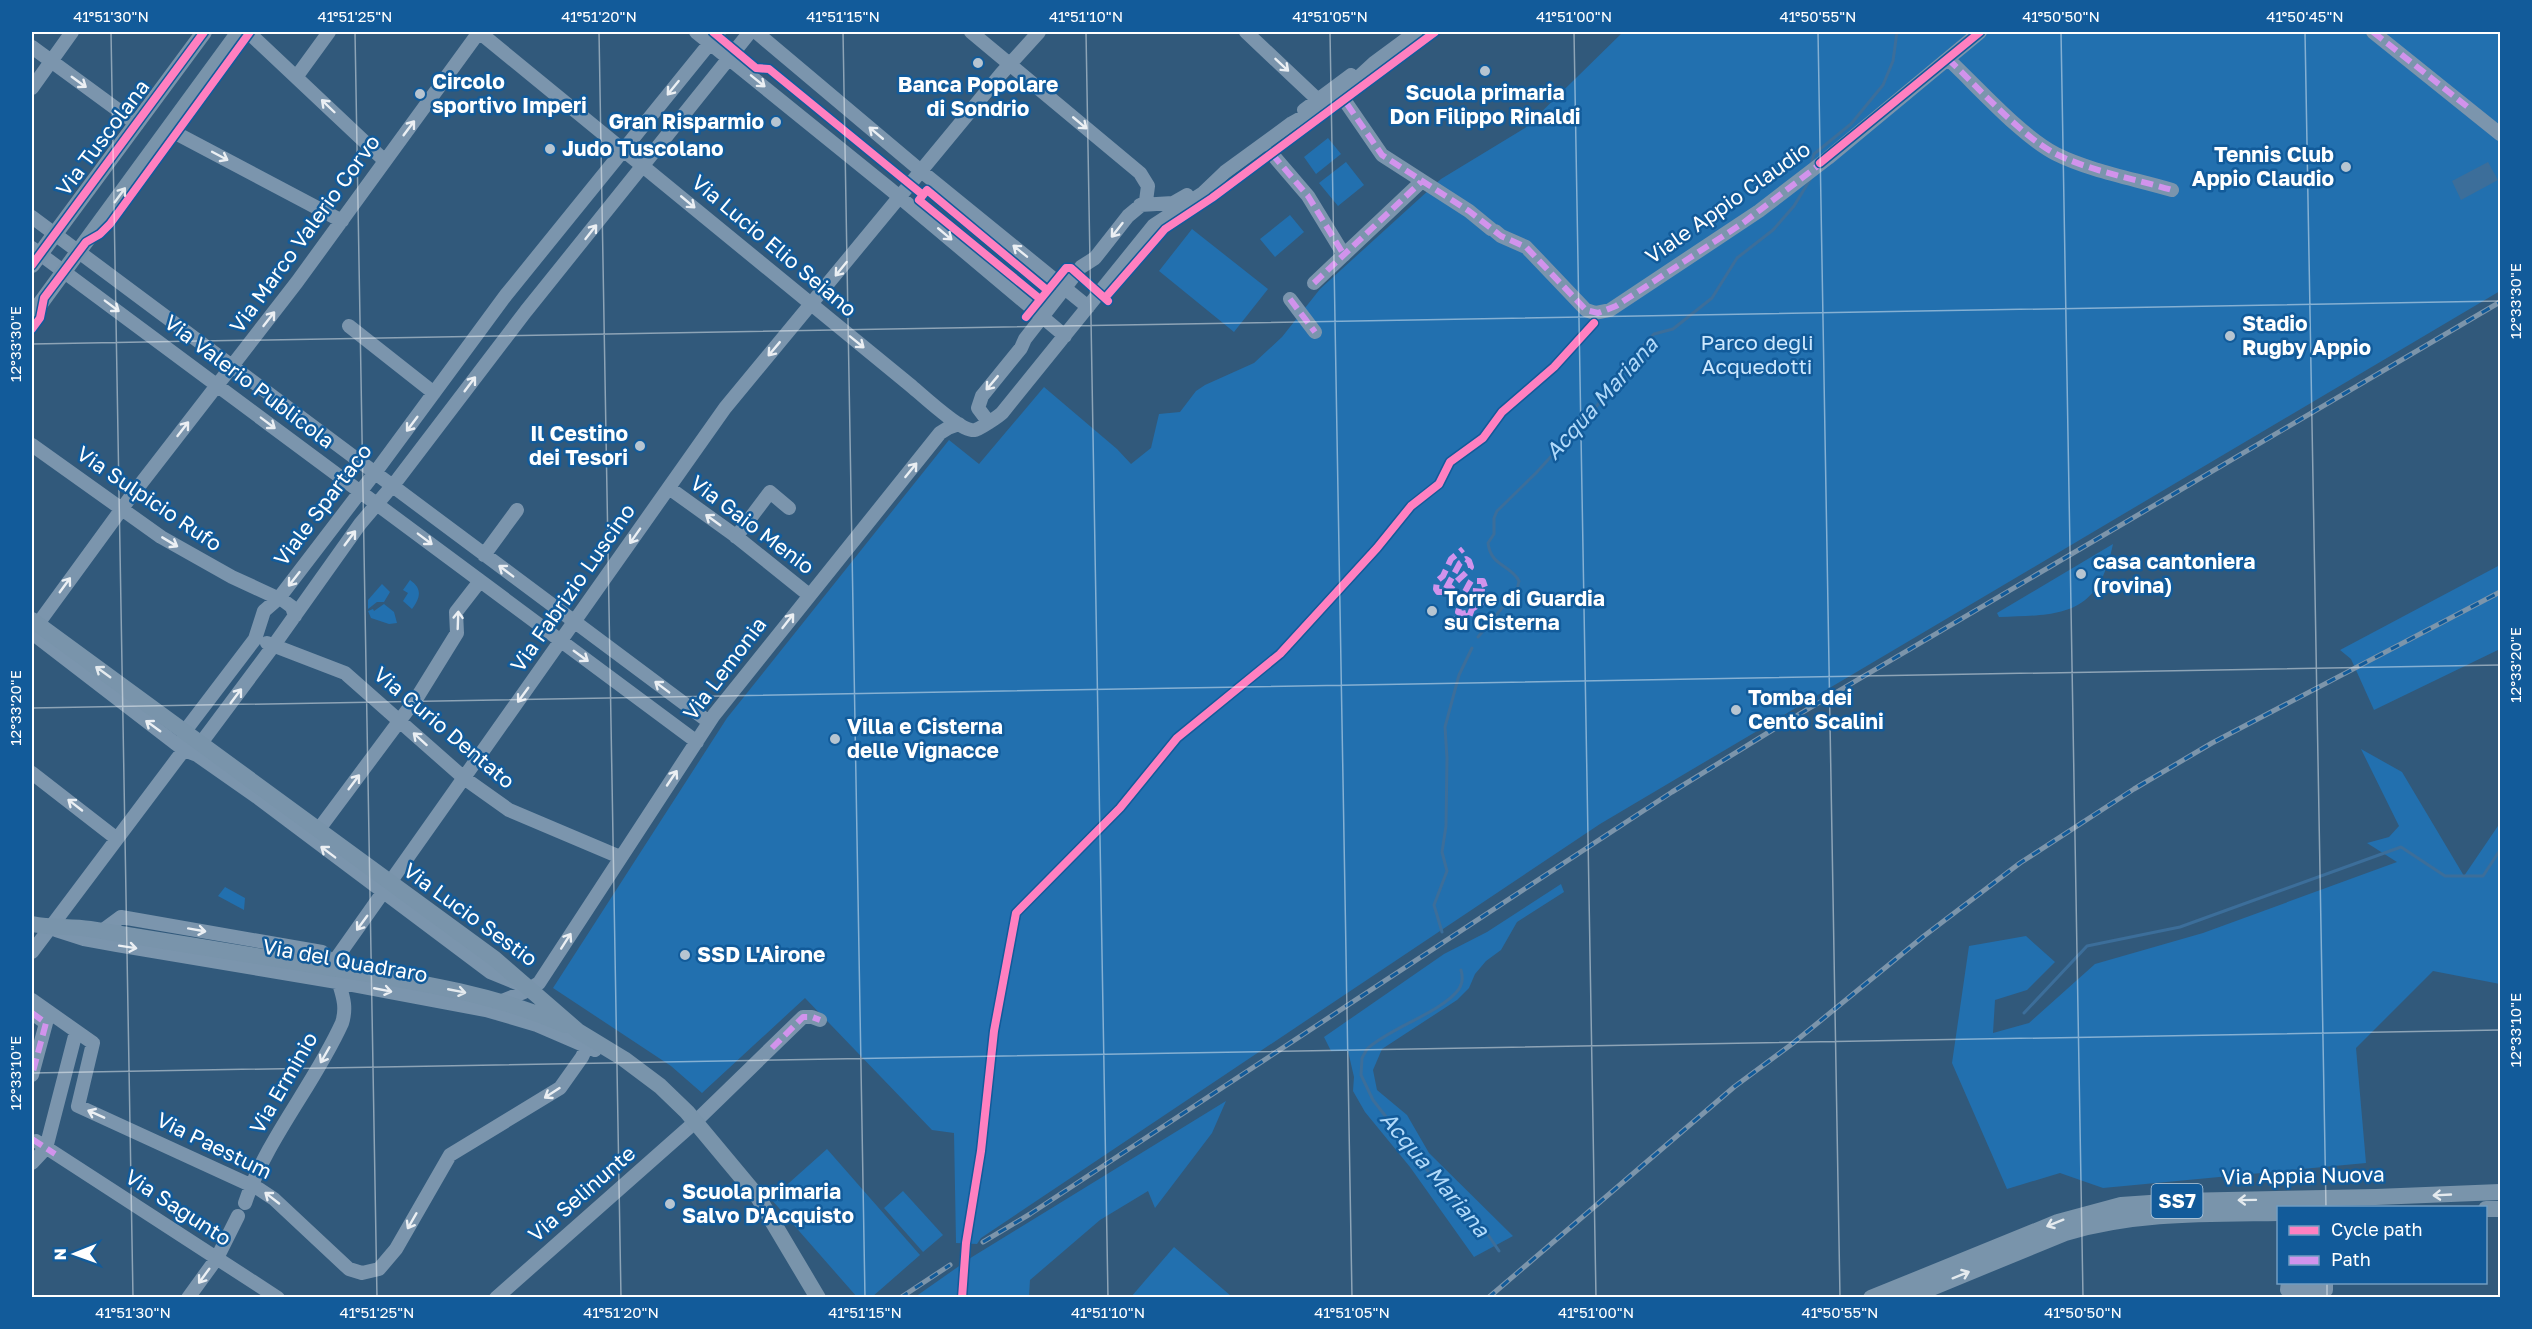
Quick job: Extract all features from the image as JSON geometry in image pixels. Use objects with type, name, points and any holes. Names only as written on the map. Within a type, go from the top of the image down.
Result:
[{"type":"main road","name":"Via Tuscolana","points":[[34,256],[54,234],[204,32]]},
{"type":"main road","points":[[32,315],[239,32]]},
{"type":"main road","name":"Via Lucio Sestio","points":[[33,627],[52,643],[185,731],[209,754],[319,829],[395,895],[495,959],[532,988]]},
{"type":"main road","name":"Via del Quadraro","points":[[32,924],[52,928],[102,931],[195,952],[249,954],[337,975],[539,1013],[624,1059],[660,1086],[695,1122],[758,1197],[818,1298]]},
{"type":"main road","name":"Via del Quadraro","points":[[532,988],[585,1039]]},
{"type":"main road","name":"Via Appia Nuova","points":[[1871,1298],[2058,1222],[2121,1205],[2179,1201],[2500,1192]]},
{"type":"main road","name":"Via Appia Nuova","points":[[1907,1298],[2065,1233],[2091,1226],[2141,1216],[2277,1213]]},
{"type":"street","points":[[32,88],[72,32]]},
{"type":"street","points":[[248,32],[385,161]]},
{"type":"street","points":[[297,76],[328,32]]},
{"type":"street","name":"Via Lucio Elio Seiano","points":[[479,32],[959,424]]},
{"type":"street","name":"Via Marco Valerio Corvo","points":[[33,627],[342,221],[479,32]]},
{"type":"street","points":[[696,32],[715,37],[729,58],[900,197],[1065,336]]},
{"type":"street","name":"Viale Spartaco","points":[[209,754],[274,645],[330,565],[533,301],[750,32]]},
{"type":"street","points":[[756,32],[921,171],[1089,307]]},
{"type":"street","points":[[970,32],[1010,63],[1146,179],[1149,186],[1148,195],[1095,258],[1082,267],[1065,287],[1025,339],[1021,348],[980,399],[978,410],[987,420]]},
{"type":"street","name":"Via Fabrizio Luscino","points":[[337,975],[338,956],[395,895],[464,778],[725,408],[1010,63],[1039,32]]},
{"type":"street","points":[[1246,32],[1317,99]]},
{"type":"street","points":[[1140,205],[1176,202],[1225,172],[1292,123],[1337,98],[1374,63],[1416,32]]},
{"type":"street","name":"Viale Appio Claudio","points":[[1337,98],[1379,152],[1421,182],[1469,211],[1501,236],[1526,247],[1586,310],[1603,312],[1616,306],[1743,223],[1980,32]]},
{"type":"street","points":[[2373,32],[2500,134]]},
{"type":"street","name":"Viale Spartaco","points":[[185,731],[255,639],[264,611],[279,598],[375,474],[514,286],[715,37]]},
{"type":"street","points":[[32,47],[137,124]]},
{"type":"street","points":[[1948,59],[2027,134],[2046,148],[2074,161],[2172,190]]},
{"type":"street","points":[[1292,123],[1317,99],[1337,98]]},
{"type":"street","points":[[168,129],[342,221]]},
{"type":"street","points":[[1272,154],[1308,196],[1344,255]]},
{"type":"street","points":[[1140,205],[1152,216],[1154,225],[1203,193],[1225,172]]},
{"type":"street","points":[[1314,283],[1421,182]]},
{"type":"street","name":"Via Valerio Publicola","points":[[32,217],[709,722]]},
{"type":"street","name":"Via Lemonia","points":[[532,988],[538,983],[709,722],[942,431],[959,424],[975,430],[987,420],[1000,414],[1154,225]]},
{"type":"street","name":"Via Valerio Publicola","points":[[34,256],[64,272],[697,742]]},
{"type":"street","points":[[514,286],[533,301]]},
{"type":"street","points":[[1290,299],[1315,332]]},
{"type":"street","points":[[350,326],[434,393]]},
{"type":"street","name":"Via Sulpicio Rufo","points":[[32,445],[184,551],[232,577],[279,598]]},
{"type":"street","name":"Via Gaio Menio","points":[[669,488],[809,595]]},
{"type":"street","points":[[736,537],[770,492],[789,508]]},
{"type":"street","points":[[484,555],[517,510]]},
{"type":"street","points":[[319,829],[400,721],[458,633],[456,612],[480,580]]},
{"type":"street","points":[[279,598],[290,605],[295,616]]},
{"type":"street","name":"Via Curio Dentato","points":[[255,639],[345,673],[464,778],[515,813],[620,857]]},
{"type":"street","name":"Via Lucio Sestio","points":[[52,643],[184,750],[197,755],[209,754],[395,895]]},
{"type":"street","points":[[32,952],[184,750],[185,731]]},
{"type":"street","points":[[184,750],[209,754]]},
{"type":"street","points":[[32,773],[117,839]]},
{"type":"street","name":"Via del Quadraro","points":[[102,931],[122,918],[322,952],[337,975]]},
{"type":"street","name":"Via del Quadraro","points":[[52,928],[84,939],[195,952],[232,964],[337,975]]},
{"type":"street","points":[[232,964],[249,954]]},
{"type":"street","name":"Via Erminio","points":[[245,1203],[251,1184],[342,1023],[345,1002],[337,975]]},
{"type":"street","points":[[499,1007],[532,988]]},
{"type":"street","name":"Via Paestum","points":[[32,1000],[93,1043],[78,1106],[251,1184],[274,1199],[349,1269],[362,1273],[379,1269],[396,1249],[450,1155],[557,1090],[585,1039]]},
{"type":"street","points":[[32,1013],[46,1023],[32,1075]]},
{"type":"street","name":"Via Selinunte","points":[[496,1298],[695,1122],[803,1017],[820,1020]]},
{"type":"street","points":[[32,1163],[45,1148],[76,1032]]},
{"type":"street","name":"Via Sagunto","points":[[45,1148],[278,1298]]},
{"type":"street","points":[[188,1298],[217,1258],[238,1216]]},
{"type":"street","points":[[2287,1290],[2326,1290],[2326,1284]]},
{"type":"green space","name":"Parco degli Acquedotti","points":[[1623,32],[2500,32],[2500,291],[1600,824],[981,1238],[977,1244],[956,1243],[954,1133],[932,1130],[805,998],[702,1093],[671,1066],[553,988],[727,718],[949,440],[979,464],[1044,387],[1117,449],[1131,464],[1151,448],[1159,414],[1180,412],[1196,391],[1205,385],[1254,363],[1282,337],[1320,289],[1441,179],[1525,128]]},
{"type":"green space","points":[[1328,138],[1341,154],[1316,174],[1304,157]]},
{"type":"green space","points":[[1346,162],[1364,185],[1338,206],[1319,183]]},
{"type":"green space","points":[[1290,215],[1304,232],[1275,257],[1260,239]]},
{"type":"green space","points":[[1192,229],[1268,289],[1234,332],[1159,271]]},
{"type":"green space","points":[[2113,544],[2098,586],[2074,607],[2042,615],[1999,617],[1997,613]]},
{"type":"green space","points":[[2500,565],[2500,649],[2374,710],[2351,659],[2340,650]]},
{"type":"green space","points":[[410,580],[417,587],[419,594],[412,609],[403,601],[408,593],[403,590]]},
{"type":"green space","points":[[382,584],[390,592],[384,602],[377,602],[368,609],[368,600]]},
{"type":"green space","points":[[384,604],[394,612],[397,623],[389,624],[371,618],[368,611],[373,609],[374,611]]},
{"type":"green space","points":[[2361,749],[2402,772],[2464,876],[2500,823],[2500,984],[2433,971],[2356,1048],[2366,1163],[2103,1188],[2060,1173],[2007,1189],[1952,1063],[1969,946],[2026,936],[2055,962],[2027,990],[1995,1000],[1993,1033],[2029,1023],[2095,964],[2203,933],[2397,862],[2367,843],[2389,837],[2399,826]]},
{"type":"green space","points":[[1561,884],[1564,892],[1517,922],[1501,950],[1486,961],[1475,974],[1469,988],[1457,1000],[1382,1049],[1373,1070],[1377,1090],[1407,1115],[1429,1153],[1513,1236],[1474,1257],[1410,1167],[1365,1112],[1353,1091],[1354,1077],[1348,1051],[1331,1051],[1324,1037],[1444,954],[1487,932]]},
{"type":"green space","points":[[225,887],[245,898],[244,910],[218,896]]},
{"type":"green space","points":[[1226,1101],[1212,1133],[1155,1208],[1148,1191],[1100,1220],[1030,1280],[1029,1297],[915,1297],[972,1257]]},
{"type":"green space","points":[[827,1149],[920,1255],[872,1297],[857,1297],[771,1199]]},
{"type":"green space","points":[[903,1191],[943,1235],[923,1252],[884,1208]]},
{"type":"green space","points":[[1174,1247],[1231,1296],[1131,1297]]},
{"type":"shaded area","points":[[2488,162],[2498,180],[2461,200],[2452,181]]},
{"type":"waterway","name":"Acqua Mariana","points":[[1811,165],[1814,154],[1851,124],[1883,85],[1893,61],[1897,32]]},
{"type":"waterway","name":"Acqua Mariana","points":[[1478,637],[1517,590],[1519,581],[1511,571],[1493,557],[1490,551],[1488,543],[1494,534],[1494,518],[1497,511],[1536,473],[1596,407],[1654,334],[1673,329],[1712,298],[1737,258],[1773,230],[1794,206],[1811,178]]},
{"type":"waterway","name":"Acqua Mariana","points":[[1442,932],[1434,905],[1447,871],[1442,852],[1446,826],[1445,727],[1459,675],[1472,648]]},
{"type":"waterway","points":[[2024,1013],[2087,946],[2180,927],[2401,847],[2445,876],[2483,876],[2500,850]]},
{"type":"waterway","name":"Acqua Mariana","points":[[1461,970],[1461,984],[1451,998],[1367,1049],[1362,1058],[1361,1075],[1373,1100],[1435,1180],[1484,1229],[1499,1251]]},
{"type":"railway","points":[[983,1242],[1030,1214],[1672,792],[1774,729],[2500,302]]},
{"type":"railway","points":[[1488,1298],[1734,1087],[1792,1044],[1924,936],[2020,863],[2134,789],[2212,743],[2500,592]]},
{"type":"railway","points":[[900,1298],[950,1265]]},
{"type":"marked path","points":[[2373,32],[2469,108]]},
{"type":"marked path","points":[[1948,59],[2014,123],[2056,154],[2098,170],[2172,190]]},
{"type":"marked path","points":[[1347,104],[1382,155],[1469,211],[1501,236],[1526,247],[1586,310],[1598,313],[1616,306],[1743,223],[1823,162]]},
{"type":"marked path","points":[[1272,154],[1308,196],[1344,255]]},
{"type":"marked path","points":[[1314,283],[1421,182]]},
{"type":"marked path","points":[[1290,299],[1315,332]]},
{"type":"marked path","points":[[1453,620],[1469,617],[1472,609],[1483,602],[1482,595],[1475,595],[1466,613],[1458,612],[1460,605],[1472,591],[1485,592],[1486,590],[1483,581],[1471,581],[1460,598],[1448,599],[1450,590],[1471,567],[1466,559],[1460,563],[1444,592],[1438,592],[1436,589],[1437,581],[1443,576],[1451,559],[1463,549]]},
{"type":"marked path","points":[[32,1013],[46,1023],[32,1075]]},
{"type":"marked path","points":[[772,1048],[803,1017],[820,1020]]},
{"type":"marked path","points":[[32,1139],[55,1154]]},
{"type":"cycle path","points":[[32,265],[204,32]]},
{"type":"cycle path","points":[[32,329],[40,318],[44,298],[86,242],[100,234],[110,224],[250,32]]},
{"type":"cycle path","points":[[713,32],[756,68],[769,69],[923,195]]},
{"type":"cycle path","points":[[1105,298],[1165,229],[1212,198],[1435,32]]},
{"type":"cycle path","points":[[1820,163],[1980,32]]},
{"type":"cycle path","points":[[1040,299],[919,200],[927,190],[1047,290]]},
{"type":"cycle path","points":[[1026,317],[1066,268],[1071,268],[1108,301]]},
{"type":"cycle path","points":[[962,1298],[966,1243],[981,1151],[994,1031],[1016,913],[1120,808],[1177,738],[1280,654],[1377,548],[1411,506],[1439,484],[1450,462],[1483,438],[1502,412],[1554,367],[1594,323]]},
{"type":"place","name":"Banca Popolare di Sondrio","points":[[978,63]]},
{"type":"place","name":"Scuola primaria Don Filippo Rinaldi","points":[[1485,71]]},
{"type":"place","name":"Circolo sportivo Imperi","points":[[420,94]]},
{"type":"place","name":"Gran Risparmio","points":[[776,122]]},
{"type":"place","name":"Judo Tuscolano","points":[[550,149]]},
{"type":"place","name":"Tennis Club Appio Claudio","points":[[2346,167]]},
{"type":"place","name":"Stadio Rugby Appio","points":[[2230,336]]},
{"type":"place","name":"Il Cestino dei Tesori","points":[[640,446]]},
{"type":"place","name":"casa cantoniera (rovina)","points":[[2081,574]]},
{"type":"place","name":"Torre di Guardia su Cisterna","points":[[1432,611]]},
{"type":"place","name":"Tomba dei Cento Scalini","points":[[1736,710]]},
{"type":"place","name":"Villa e Cisterna delle Vignacce","points":[[835,739]]},
{"type":"place","name":"SSD L'Airone","points":[[685,955]]},
{"type":"place","name":"Scuola primaria Salvo D'Acquisto","points":[[670,1204]]}]
